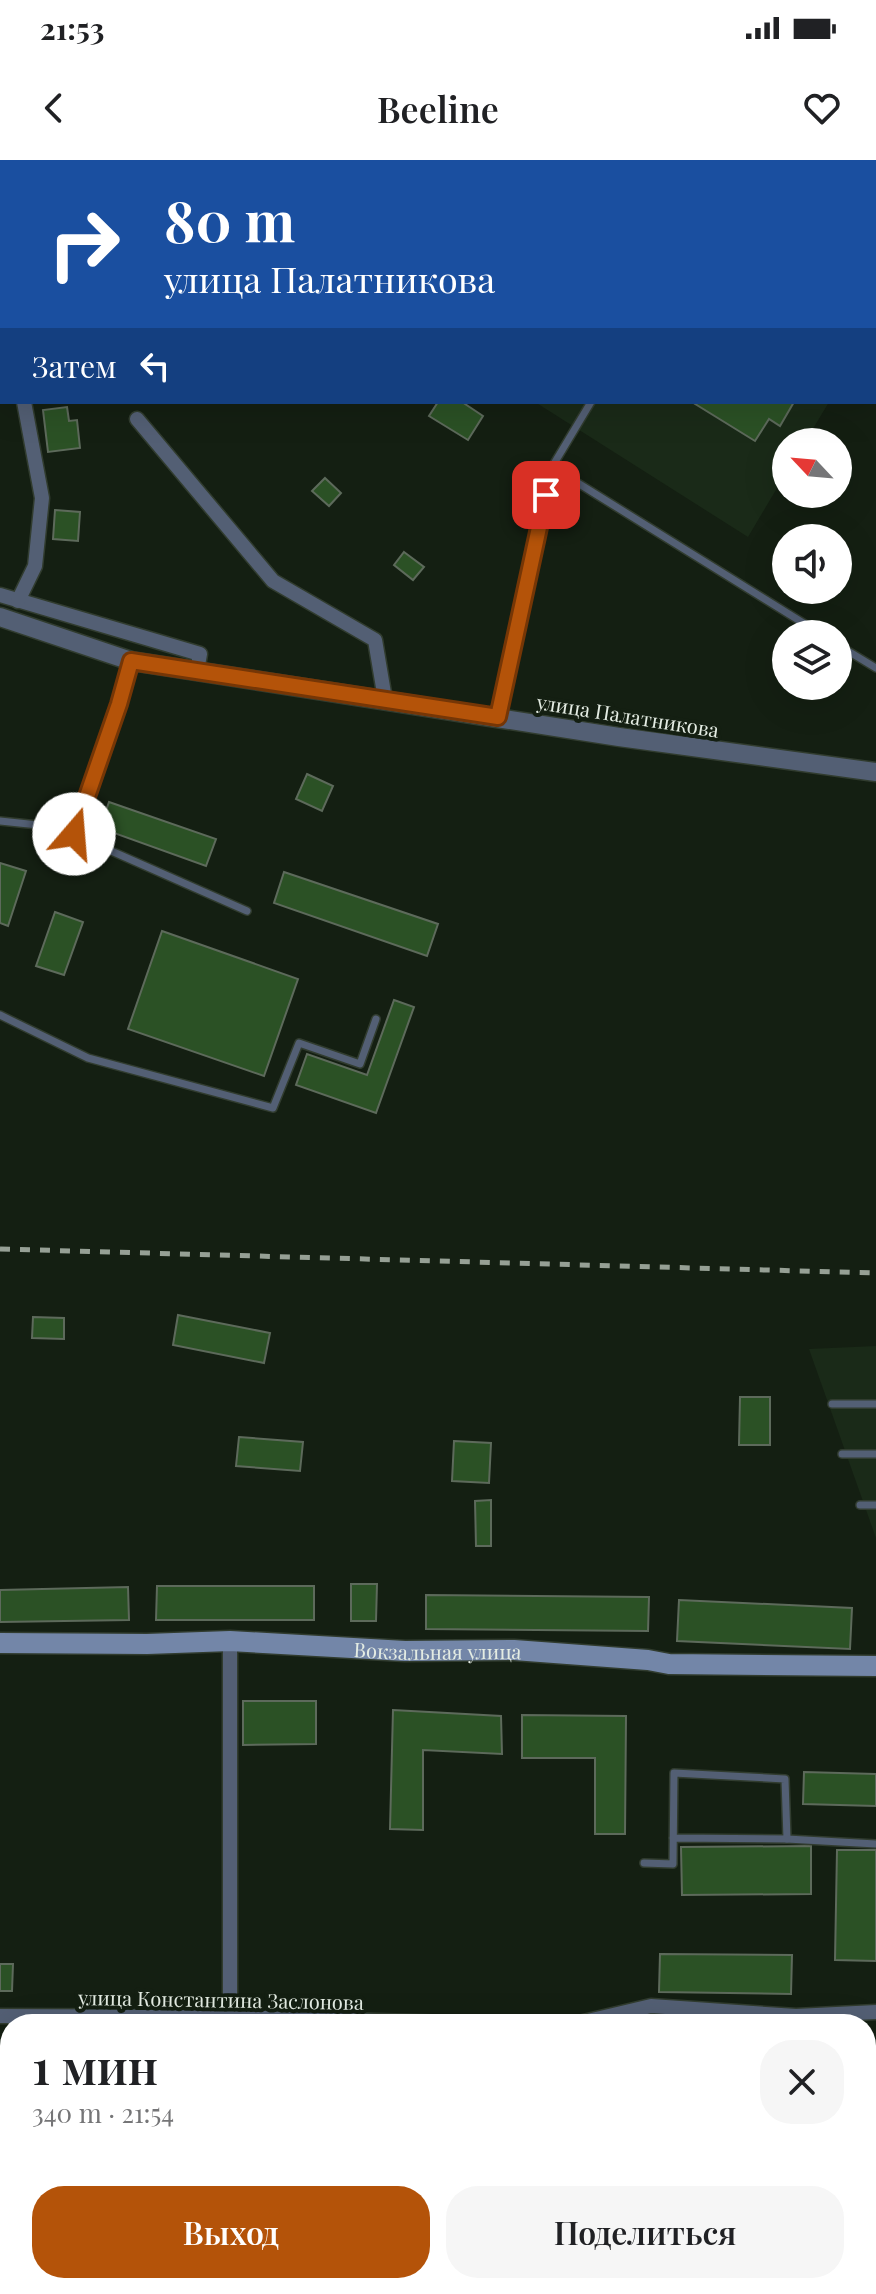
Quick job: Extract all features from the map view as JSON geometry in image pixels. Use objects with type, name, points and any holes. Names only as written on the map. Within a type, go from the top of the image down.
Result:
[{"type":"main road","name":"Вокзальная улица","points":[[0,1643],[230,1641],[405,1651],[514,1650],[669,1664],[876,1666]]},
{"type":"street","points":[[18,601],[35,566],[42,498],[24,404]]},
{"type":"street","points":[[137,419],[273,581],[375,640],[385,699]]},
{"type":"street","points":[[0,595],[200,654],[197,671]]},
{"type":"street","name":"улица Палатникова","points":[[0,617],[131,661],[876,772]]},
{"type":"street","points":[[230,1641],[230,2014]]},
{"type":"street","points":[[619,2014],[651,2006],[734,2014]]},
{"type":"street","points":[[856,2014],[876,2012]]},
{"type":"lane","points":[[498,717],[552,467],[590,404]]},
{"type":"lane","points":[[552,467],[798,620]]},
{"type":"lane","points":[[852,653],[876,668]]},
{"type":"lane","points":[[74,834],[131,661]]},
{"type":"lane","points":[[0,821],[57,827],[247,911]]},
{"type":"lane","points":[[0,1015],[88,1058],[273,1108],[299,1043],[360,1064],[376,1019]]},
{"type":"lane","points":[[832,1404],[876,1404]]},
{"type":"lane","points":[[842,1454],[876,1454]]},
{"type":"lane","points":[[860,1505],[876,1505]]},
{"type":"lane","points":[[644,1863],[673,1864],[674,1773],[785,1779],[787,1839]]},
{"type":"lane","points":[[673,1838],[876,1844]]},
{"type":"shaded area","points":[[538,404],[828,404],[813,428],[772,428],[772,497],[748,537]]},
{"type":"shaded area","points":[[876,1346],[876,1538],[809,1349]]},
{"type":"building","points":[[437,404],[465,404],[483,416],[468,440],[429,416]]},
{"type":"building","points":[[695,404],[793,404],[780,426],[769,419],[755,441]]},
{"type":"building","points":[[67,407],[69,421],[77,420],[80,448],[48,452],[43,410]]},
{"type":"building","points":[[325,478],[341,493],[329,506],[312,491]]},
{"type":"building","points":[[55,510],[80,512],[78,541],[53,539]]},
{"type":"building","points":[[404,552],[424,567],[413,580],[394,565]]},
{"type":"building","points":[[307,774],[333,786],[322,811],[296,799]]},
{"type":"building","points":[[109,802],[216,839],[206,866],[100,828]]},
{"type":"building","points":[[0,863],[26,871],[8,926],[0,923]]},
{"type":"building","points":[[284,872],[438,924],[427,956],[274,903]]},
{"type":"building","points":[[55,912],[83,922],[64,975],[36,966]]},
{"type":"building","points":[[162,931],[298,979],[264,1076],[128,1029]]},
{"type":"building","points":[[394,1000],[414,1007],[376,1113],[296,1085],[307,1054],[367,1075]]},
{"type":"building","points":[[178,1315],[270,1333],[264,1363],[173,1345]]},
{"type":"building","points":[[33,1317],[64,1318],[64,1339],[32,1338]]},
{"type":"building","points":[[740,1397],[770,1397],[770,1445],[739,1445]]},
{"type":"building","points":[[239,1437],[303,1442],[300,1471],[236,1466]]},
{"type":"building","points":[[454,1441],[491,1443],[489,1483],[452,1481]]},
{"type":"building","points":[[491,1500],[491,1546],[476,1546],[475,1501]]},
{"type":"building","points":[[351,1584],[377,1584],[376,1621],[351,1621]]},
{"type":"building","points":[[157,1586],[314,1586],[314,1620],[156,1620]]},
{"type":"building","points":[[128,1587],[129,1620],[0,1622],[0,1590]]},
{"type":"building","points":[[426,1595],[649,1597],[648,1631],[426,1629]]},
{"type":"building","points":[[679,1600],[852,1608],[850,1649],[677,1641]]},
{"type":"building","points":[[243,1701],[316,1701],[316,1744],[243,1745]]},
{"type":"building","points":[[393,1710],[501,1716],[502,1754],[423,1750],[423,1830],[390,1829]]},
{"type":"building","points":[[522,1715],[626,1716],[625,1834],[595,1834],[595,1758],[522,1758]]},
{"type":"building","points":[[804,1772],[876,1774],[876,1806],[803,1804]]},
{"type":"building","points":[[811,1846],[811,1894],[682,1895],[681,1847]]},
{"type":"building","points":[[837,1850],[876,1850],[876,1961],[835,1960]]},
{"type":"building","points":[[660,1954],[792,1955],[791,1994],[659,1992]]},
{"type":"building","points":[[0,1964],[13,1964],[12,1991],[0,1991]]},
{"type":"railway","points":[[0,1249],[876,1273]]},
{"type":"route","points":[[74,834],[131,661],[498,717],[546,495]]}]
